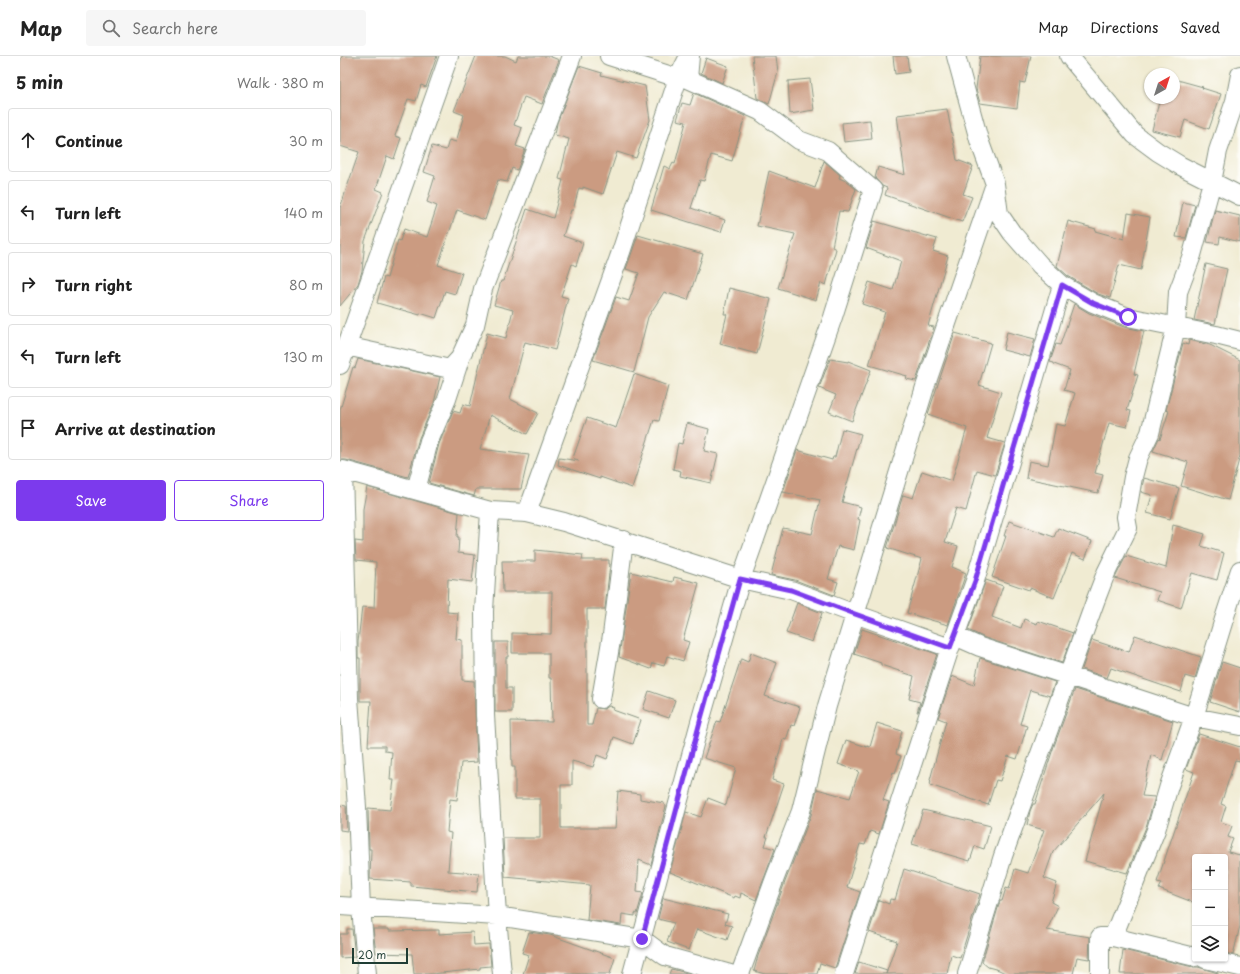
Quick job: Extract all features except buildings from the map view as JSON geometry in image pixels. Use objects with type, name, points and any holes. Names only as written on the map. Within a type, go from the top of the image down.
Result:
[{"type":"street","points":[[340,365],[449,56]]},
{"type":"street","points":[[416,490],[429,441],[448,399],[460,358],[475,325],[483,289],[572,56]]},
{"type":"street","points":[[609,56],[678,78]]},
{"type":"street","points":[[528,513],[621,252],[678,78],[690,56]]},
{"type":"street","points":[[632,974],[740,579],[833,317],[873,190],[828,151],[799,140],[760,111],[688,79],[690,56]]},
{"type":"street","points":[[956,56],[979,140],[995,184],[999,214],[1012,233],[1040,266],[1062,285],[1093,303],[1128,317],[1216,335],[1240,342]]},
{"type":"street","points":[[1069,56],[1135,135],[1158,152],[1240,196]]},
{"type":"street","points":[[967,974],[1003,856],[1106,573],[1128,528],[1126,517],[1133,477],[1138,458],[1150,433],[1176,327],[1178,292],[1192,255],[1212,182],[1218,151],[1235,101],[1240,75]]},
{"type":"street","points":[[740,974],[801,811],[827,706],[925,387],[995,184]]},
{"type":"street","points":[[844,974],[952,642],[975,581],[1062,285]]},
{"type":"street","points":[[346,346],[450,369],[460,358]]},
{"type":"street","points":[[367,974],[361,908],[357,807],[349,698],[342,470],[490,511],[528,513],[564,522],[624,540],[740,579],[791,590],[855,614],[952,642],[980,648],[1194,717],[1240,726]]},
{"type":"street","points":[[490,511],[484,611],[485,715],[502,974]]},
{"type":"street","points":[[601,699],[612,635],[624,540]]},
{"type":"street","points":[[1113,937],[1156,830],[1169,786],[1194,717],[1240,570]]},
{"type":"street","points":[[340,906],[497,916],[642,939],[664,956],[730,974]]},
{"type":"street","points":[[1100,974],[1100,937],[1113,937],[1192,956]]},
{"type":"street","points":[[1218,962],[1240,967]]},
{"type":"route","points":[[642,939],[740,579],[791,590],[950,648],[975,581],[1062,285],[1093,303],[1128,317]]}]
